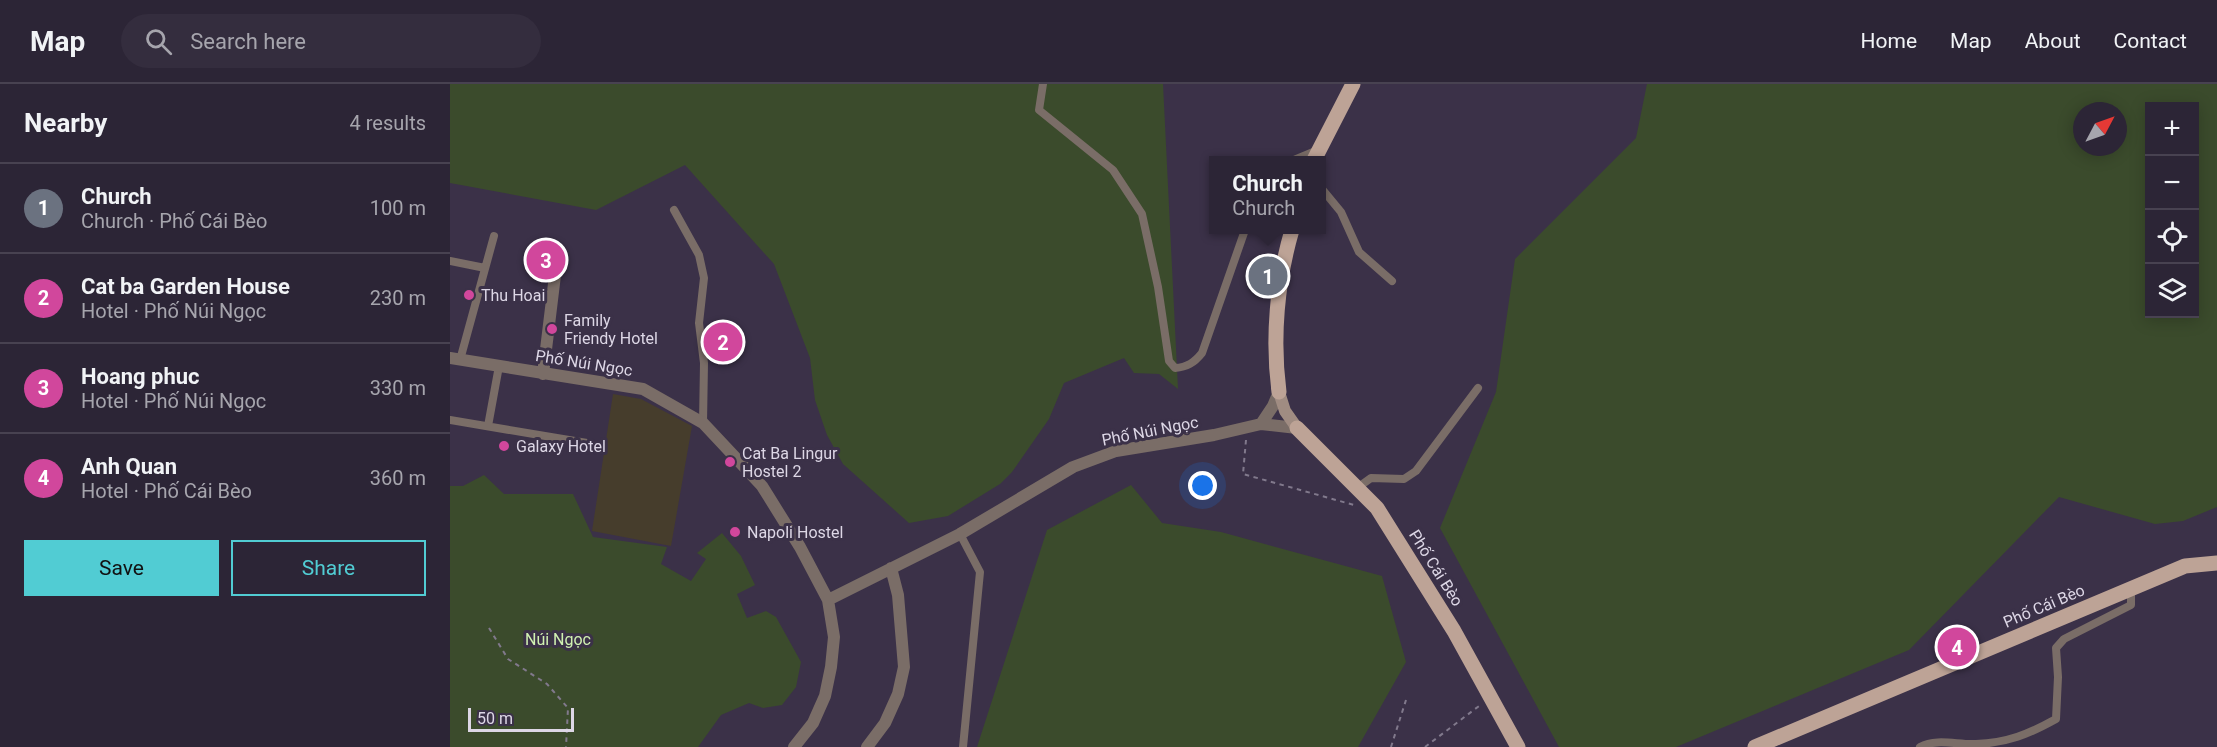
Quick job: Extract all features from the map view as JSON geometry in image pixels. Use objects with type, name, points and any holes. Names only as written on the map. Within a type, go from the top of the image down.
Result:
[{"type":"main road","points":[[1317,155],[1353,84]]},
{"type":"main road","name":"Phố Cái Bèo","points":[[1291,234],[1278,297],[1276,369],[1279,392],[1285,411],[1297,428],[1377,508],[1454,631],[1518,747]]},
{"type":"main road","name":"Phố Cái Bèo","points":[[1755,747],[2185,566],[2217,563]]},
{"type":"street","points":[[543,374],[556,267]]},
{"type":"street","name":"Phố Núi Ngọc","points":[[455,359],[643,389],[703,423],[762,486],[800,547],[828,600],[834,637],[825,696],[813,723],[794,747]]},
{"type":"street","points":[[1279,392],[1261,424],[1297,428]]},
{"type":"street","name":"Phố Núi Ngọc","points":[[828,600],[960,534],[1073,467],[1116,451],[1214,435],[1261,424]]},
{"type":"street","points":[[867,747],[885,723],[898,694],[904,667],[898,595],[891,568]]},
{"type":"lane","points":[[1043,84],[1039,110],[1113,170],[1142,214],[1158,287],[1169,361],[1175,368],[1192,364],[1202,353],[1244,234]]},
{"type":"lane","points":[[1326,194],[1341,212],[1359,252],[1392,281]]},
{"type":"lane","points":[[674,210],[699,255],[704,278],[699,323],[704,363],[703,423]]},
{"type":"lane","points":[[455,359],[494,236]]},
{"type":"lane","points":[[450,261],[485,268]]},
{"type":"lane","points":[[488,426],[499,366]]},
{"type":"lane","points":[[1357,488],[1371,478],[1404,479],[1416,471],[1478,388]]},
{"type":"lane","points":[[450,420],[587,443]]},
{"type":"lane","points":[[960,534],[981,572],[963,747]]},
{"type":"lane","points":[[1920,747],[1940,742],[1991,743],[2028,735],[2056,719],[2058,677],[2056,648],[2064,639],[2131,605],[2131,589]]},
{"type":"path","points":[[1248,427],[1242,474],[1344,504],[1377,508]]},
{"type":"path","points":[[489,628],[508,659],[547,684],[568,708],[566,747]]},
{"type":"path","points":[[1425,747],[1491,698]]},
{"type":"path","points":[[1391,747],[1406,700]]},
{"type":"shaded area","points":[[613,394],[641,399],[692,426],[671,546],[592,531]]},
{"type":"green space","points":[[450,84],[1163,84],[1178,389],[1159,374],[1134,373],[1124,358],[1064,383],[1049,419],[1012,472],[1000,484],[948,516],[909,523],[843,464],[827,435],[815,400],[810,358],[774,264],[685,165],[596,210],[450,183]]},
{"type":"green space","points":[[1647,84],[2217,84],[2217,507],[2183,521],[2155,524],[2059,497],[1909,650],[1676,747],[1559,747],[1440,528],[1496,392],[1515,259],[1636,138]]},
{"type":"green space","name":"Núi Ngọc","points":[[484,475],[504,494],[573,494],[593,537],[667,547],[661,564],[691,581],[706,559],[697,553],[722,533],[741,556],[755,585],[737,594],[747,618],[766,611],[776,617],[801,662],[796,687],[782,705],[763,708],[749,703],[721,715],[698,747],[450,747],[450,486],[463,486]]},
{"type":"green space","points":[[1131,485],[1162,523],[1221,532],[1382,576],[1406,662],[1358,747],[977,747],[1047,530]]},
{"type":"place","name":"Hoang phuc","points":[[546,260]]},
{"type":"place","name":"Church","points":[[1268,276]]},
{"type":"place","name":"Thu Hoai","points":[[469,295]]},
{"type":"place","name":"Family Friendy Hotel","points":[[552,329]]},
{"type":"place","name":"Cat ba Garden House","points":[[723,342]]},
{"type":"place","name":"Galaxy Hotel","points":[[504,446]]},
{"type":"place","name":"Cat Ba Lingur Hostel 2","points":[[730,462]]},
{"type":"place","name":"Napoli Hostel","points":[[735,532]]},
{"type":"place","name":"Anh Quan","points":[[1957,647]]}]
